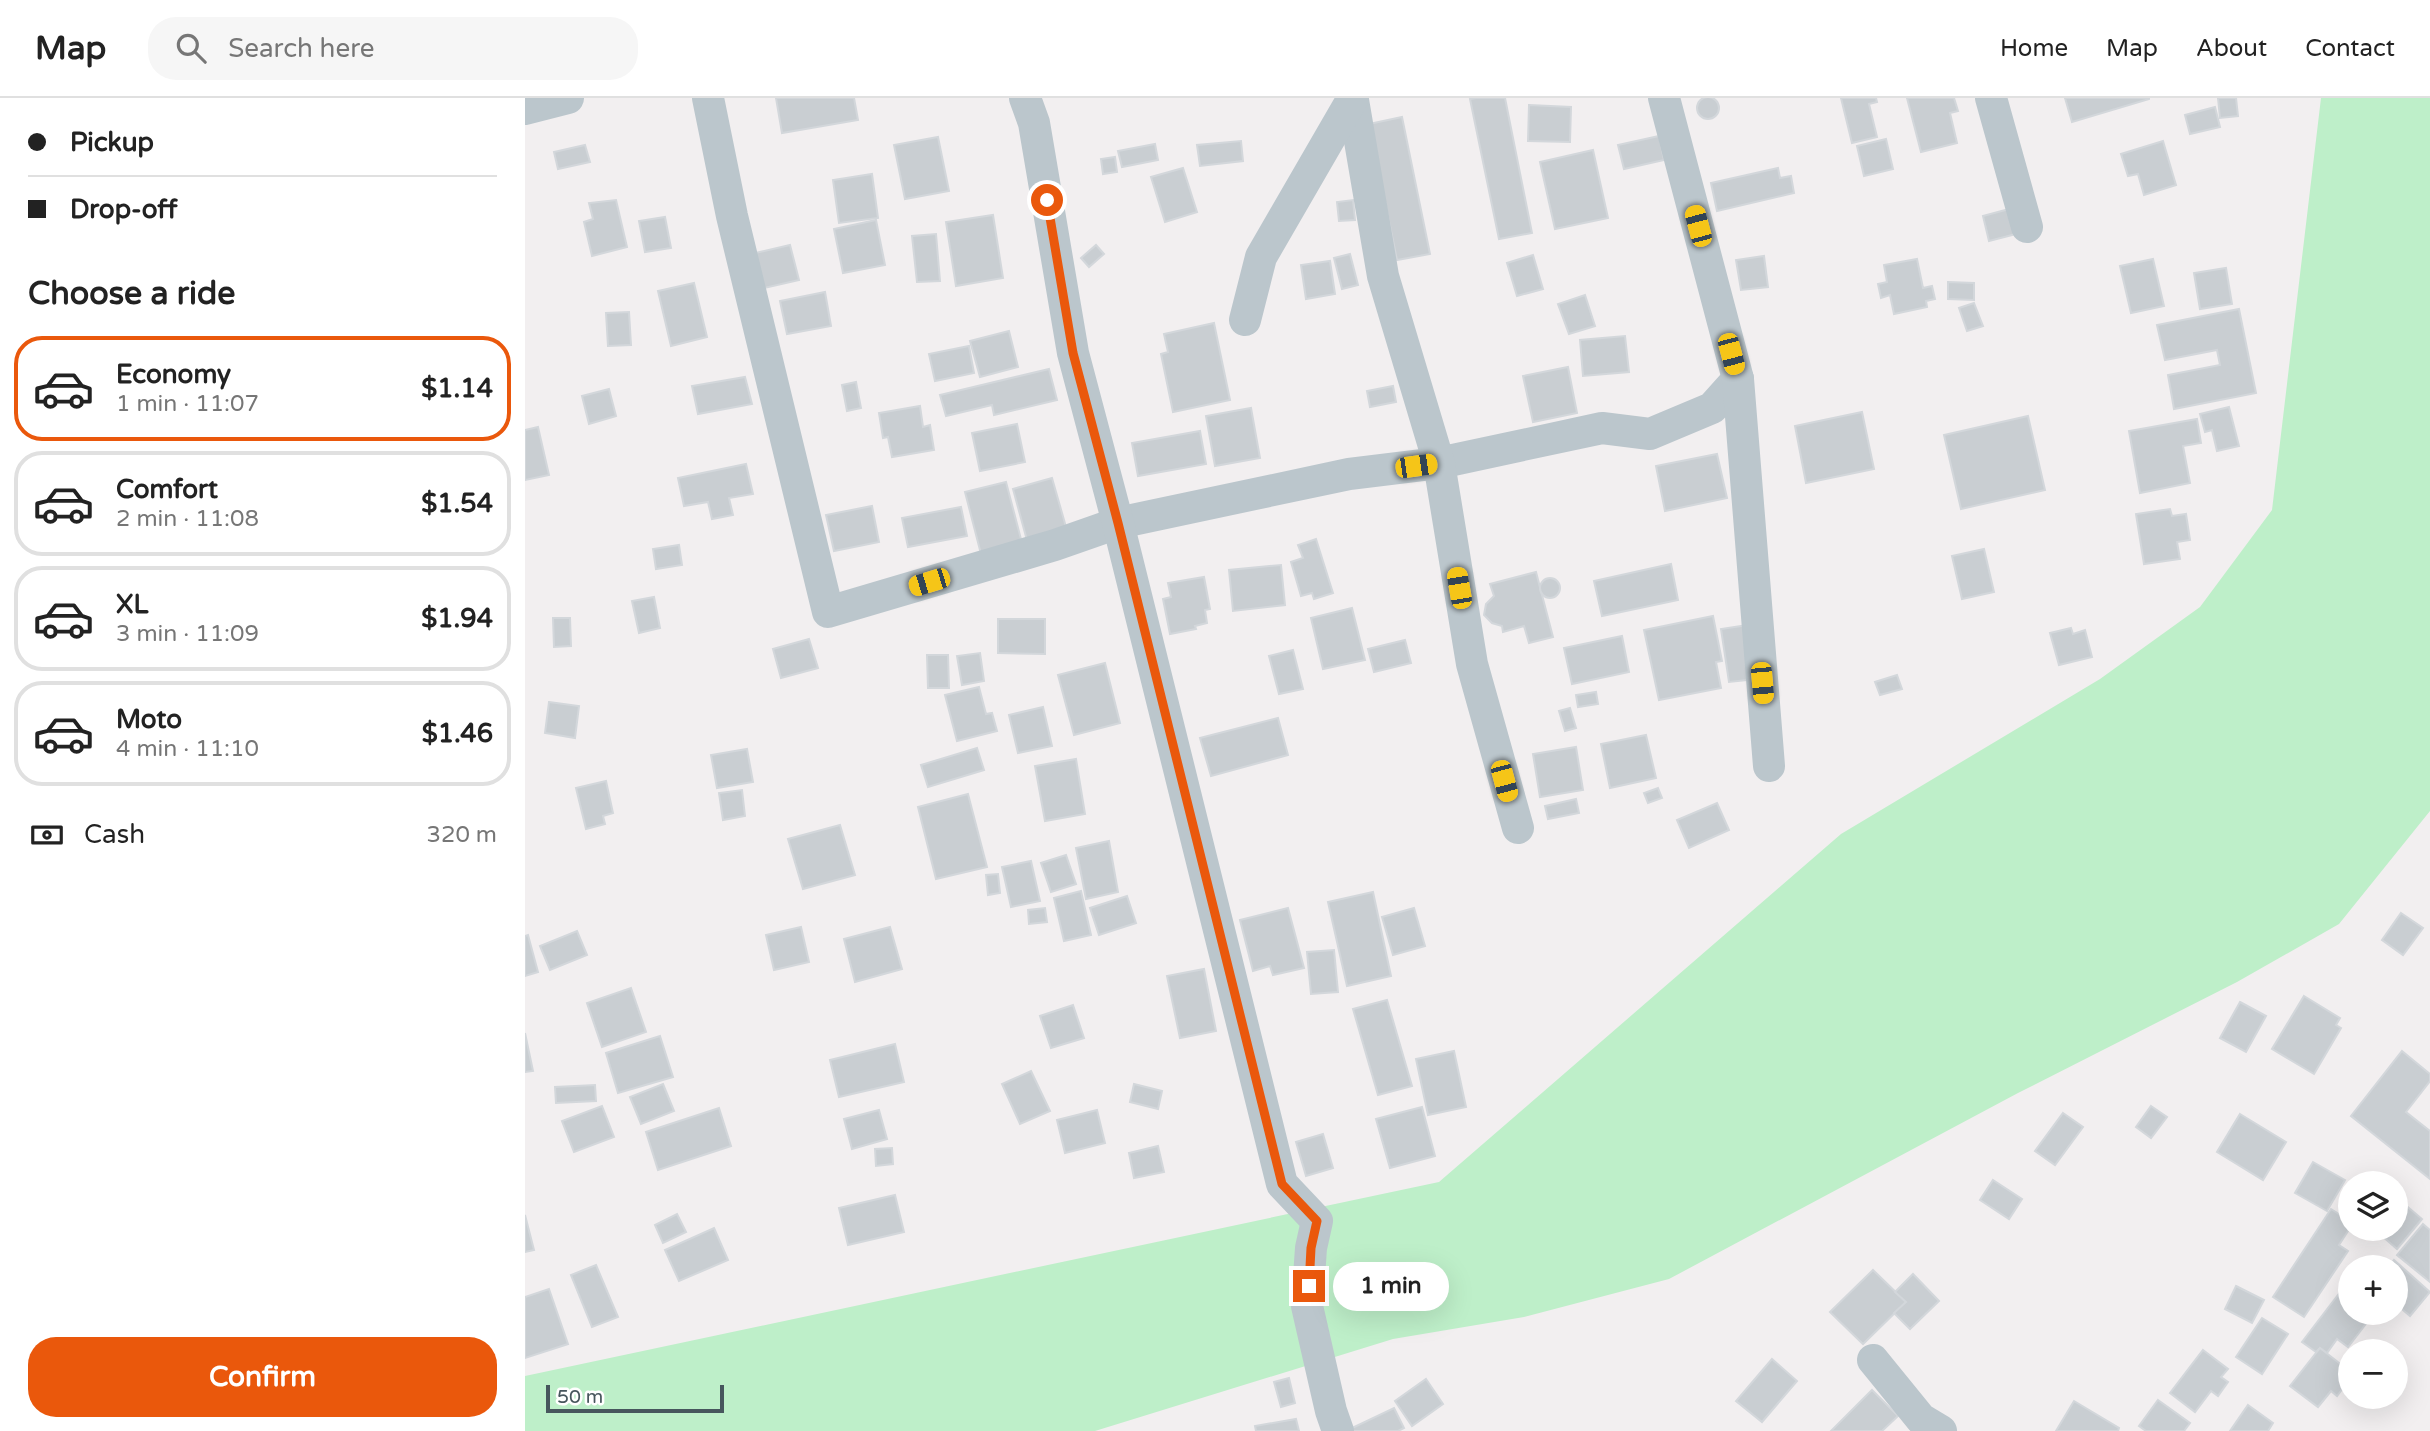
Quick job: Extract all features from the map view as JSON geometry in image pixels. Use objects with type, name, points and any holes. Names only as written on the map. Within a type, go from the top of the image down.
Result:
[{"type":"street","points":[[525,109],[568,98]]},
{"type":"street","points":[[708,98],[732,216],[828,612],[1118,523],[1349,474],[1439,463],[1602,428],[1650,434],[1712,408],[1738,379]]},
{"type":"street","points":[[1025,98],[1034,123],[1073,353],[1118,523],[1282,1184],[1317,1221],[1311,1248],[1307,1306],[1338,1431]]},
{"type":"street","points":[[1664,98],[1738,379],[1769,766]]},
{"type":"street","points":[[1990,98],[2027,227]]},
{"type":"street","points":[[1245,320],[1261,257],[1353,99]]},
{"type":"street","points":[[1353,99],[1383,276],[1439,463],[1472,664],[1518,828]]},
{"type":"street","points":[[1873,1360],[1921,1419],[1941,1431]]},
{"type":"green space","points":[[2321,98],[2430,98],[2430,811],[2339,924],[2237,982],[2018,1093],[1669,1279],[1524,1317],[1393,1339],[1095,1431],[525,1431],[525,1376],[1439,1182],[1841,834],[2100,679],[2200,607],[2272,510]]},
{"type":"building","points":[[1708,97],[1716,100],[1719,108],[1716,116],[1708,119],[1700,116],[1697,108],[1700,100]]},
{"type":"building","points":[[776,98],[854,98],[858,120],[782,133]]},
{"type":"building","points":[[1505,98],[1532,233],[1499,239],[1470,99]]},
{"type":"building","points":[[1841,98],[1876,98],[1877,102],[1869,104],[1877,137],[1852,143]]},
{"type":"building","points":[[1907,98],[1954,98],[1958,111],[1950,113],[1957,143],[1921,152]]},
{"type":"building","points":[[2065,98],[2149,98],[2149,99],[2072,122]]},
{"type":"building","points":[[2218,98],[2236,98],[2238,116],[2220,118]]},
{"type":"building","points":[[1529,105],[1571,107],[1570,142],[1528,141]]},
{"type":"building","points":[[2215,107],[2220,127],[2190,134],[2185,115]]},
{"type":"building","points":[[1402,117],[1430,254],[1397,260],[1369,124]]},
{"type":"building","points":[[1659,136],[1664,160],[1624,169],[1618,145]]},
{"type":"building","points":[[938,137],[949,191],[905,199],[894,145]]},
{"type":"building","points":[[1886,139],[1893,169],[1864,176],[1857,146]]},
{"type":"building","points":[[1241,141],[1243,161],[1200,166],[1197,145]]},
{"type":"building","points":[[2163,141],[2176,185],[2144,195],[2138,174],[2128,176],[2121,154]]},
{"type":"building","points":[[1155,144],[1158,160],[1122,167],[1118,151]]},
{"type":"building","points":[[585,145],[590,162],[558,169],[554,152]]},
{"type":"building","points":[[1593,150],[1608,218],[1555,229],[1540,162]]},
{"type":"building","points":[[1115,157],[1117,172],[1103,174],[1101,159]]},
{"type":"building","points":[[1183,168],[1197,212],[1165,222],[1151,177]]},
{"type":"building","points":[[1778,168],[1780,178],[1791,176],[1794,193],[1717,211],[1711,183]]},
{"type":"building","points":[[872,174],[878,218],[839,223],[833,180]]},
{"type":"building","points":[[616,200],[627,247],[592,256],[584,222],[593,219],[589,203]]},
{"type":"building","points":[[1353,200],[1355,220],[1339,221],[1337,202]]},
{"type":"building","points":[[2009,209],[2016,234],[1989,241],[1983,216]]},
{"type":"building","points":[[993,215],[1003,278],[956,286],[946,222]]},
{"type":"building","points":[[665,217],[671,248],[645,252],[639,221]]},
{"type":"building","points":[[876,220],[885,265],[843,273],[834,229]]},
{"type":"building","points":[[936,234],[940,281],[917,282],[912,236]]},
{"type":"building","points":[[790,245],[799,280],[760,289],[751,254]]},
{"type":"building","points":[[1096,245],[1104,254],[1089,267],[1081,258]]},
{"type":"building","points":[[1350,254],[1358,285],[1342,289],[1334,258]]},
{"type":"building","points":[[1533,255],[1543,289],[1517,296],[1507,263]]},
{"type":"building","points":[[1764,256],[1768,287],[1741,290],[1736,260]]},
{"type":"building","points":[[1917,259],[1923,288],[1932,286],[1935,299],[1926,301],[1927,307],[1894,314],[1890,295],[1881,298],[1878,284],[1887,282],[1884,265]]},
{"type":"building","points":[[2153,259],[2164,306],[2131,313],[2120,266]]},
{"type":"building","points":[[1330,261],[1335,294],[1306,299],[1301,265]]},
{"type":"building","points":[[2226,268],[2232,304],[2200,309],[2194,273]]},
{"type":"building","points":[[1948,282],[1974,283],[1974,300],[1948,299]]},
{"type":"building","points":[[694,283],[707,337],[671,346],[658,291]]},
{"type":"building","points":[[825,292],[831,326],[787,334],[780,301]]},
{"type":"building","points":[[1585,295],[1595,326],[1569,334],[1558,304]]},
{"type":"building","points":[[1974,303],[1983,326],[1967,331],[1959,308]]},
{"type":"building","points":[[2239,309],[2256,393],[2174,409],[2168,375],[2220,365],[2217,350],[2165,360],[2157,325]]},
{"type":"building","points":[[629,312],[631,345],[608,346],[606,313]]},
{"type":"building","points":[[1214,323],[1230,400],[1173,412],[1161,354],[1168,352],[1164,334]]},
{"type":"building","points":[[1009,331],[1018,367],[980,377],[970,341]]},
{"type":"building","points":[[1625,336],[1629,372],[1583,376],[1580,340]]},
{"type":"building","points":[[969,346],[974,373],[935,381],[929,354]]},
{"type":"building","points":[[1568,367],[1577,413],[1533,422],[1523,376]]},
{"type":"building","points":[[1049,369],[1057,400],[994,415],[992,405],[946,416],[940,395]]},
{"type":"building","points":[[745,377],[752,404],[698,414],[692,386]]},
{"type":"building","points":[[856,382],[861,408],[847,411],[842,385]]},
{"type":"building","points":[[1393,386],[1396,402],[1370,407],[1367,391]]},
{"type":"building","points":[[609,389],[616,416],[589,424],[582,396]]},
{"type":"building","points":[[920,406],[923,427],[930,425],[934,450],[892,457],[888,437],[883,438],[879,413]]},
{"type":"building","points":[[2229,407],[2239,446],[2217,451],[2212,430],[2205,432],[2200,414]]},
{"type":"building","points":[[1251,408],[1260,458],[1215,466],[1206,416]]},
{"type":"building","points":[[1862,412],[1874,469],[1806,483],[1795,426]]},
{"type":"building","points":[[2028,416],[2045,490],[1961,509],[1944,435]]},
{"type":"building","points":[[2197,419],[2201,443],[2183,446],[2190,483],[2140,493],[2129,431]]},
{"type":"building","points":[[1017,424],[1025,462],[980,471],[972,433]]},
{"type":"building","points":[[538,427],[549,475],[525,480],[525,430]]},
{"type":"building","points":[[1200,431],[1206,464],[1138,476],[1132,443]]},
{"type":"building","points":[[1717,454],[1727,498],[1665,511],[1656,466]]},
{"type":"building","points":[[746,464],[753,494],[729,498],[733,515],[712,519],[708,502],[684,506],[678,478]]},
{"type":"building","points":[[1052,478],[1068,534],[1028,544],[1013,489]]},
{"type":"building","points":[[1006,482],[1022,543],[981,554],[965,492]]},
{"type":"building","points":[[872,506],[879,542],[834,551],[826,515]]},
{"type":"building","points":[[961,507],[967,536],[908,547],[902,518]]},
{"type":"building","points":[[2170,509],[2172,516],[2186,514],[2190,540],[2177,542],[2180,559],[2144,564],[2136,514]]},
{"type":"building","points":[[1316,539],[1333,593],[1314,599],[1312,593],[1301,596],[1291,562],[1303,558],[1298,545]]},
{"type":"building","points":[[679,545],[682,565],[656,569],[653,549]]},
{"type":"building","points":[[1984,549],[1994,592],[1962,599],[1952,556]]},
{"type":"building","points":[[1671,564],[1678,600],[1602,616],[1594,581]]},
{"type":"building","points":[[1281,565],[1285,605],[1233,611],[1229,570]]},
{"type":"building","points":[[1536,572],[1553,637],[1529,643],[1524,626],[1503,632],[1502,626],[1492,623],[1484,615],[1486,604],[1494,596],[1490,584]]},
{"type":"building","points":[[1204,577],[1210,609],[1205,610],[1207,623],[1195,626],[1196,629],[1170,634],[1163,599],[1171,597],[1168,583]]},
{"type":"building","points":[[1550,578],[1557,581],[1560,588],[1557,595],[1550,598],[1543,595],[1540,588],[1543,581]]},
{"type":"building","points":[[654,597],[660,628],[639,633],[632,601]]},
{"type":"building","points":[[1352,608],[1365,660],[1323,669],[1311,618]]},
{"type":"building","points":[[1713,616],[1722,661],[1716,662],[1721,688],[1659,700],[1644,630]]},
{"type":"building","points":[[553,618],[570,618],[571,646],[554,647]]},
{"type":"building","points":[[998,619],[1045,619],[1045,654],[998,653]]},
{"type":"building","points":[[1748,625],[1756,679],[1729,682],[1721,629]]},
{"type":"building","points":[[2071,628],[2073,634],[2085,630],[2092,657],[2059,665],[2050,633]]},
{"type":"building","points":[[1622,636],[1629,672],[1572,684],[1564,648]]},
{"type":"building","points":[[809,639],[818,668],[781,678],[773,649]]},
{"type":"building","points":[[1405,640],[1411,663],[1374,672],[1368,649]]},
{"type":"building","points":[[1293,650],[1303,689],[1279,694],[1269,656]]},
{"type":"building","points":[[980,653],[984,681],[962,685],[957,656]]},
{"type":"building","points":[[927,655],[948,655],[949,688],[928,688]]},
{"type":"building","points":[[1105,663],[1120,723],[1074,735],[1058,675]]},
{"type":"building","points":[[1897,675],[1902,689],[1880,695],[1875,682]]},
{"type":"building","points":[[979,687],[986,714],[992,713],[997,731],[957,741],[945,695]]},
{"type":"building","points":[[1596,692],[1598,704],[1578,707],[1576,695]]},
{"type":"building","points":[[549,702],[579,706],[575,738],[545,733]]},
{"type":"building","points":[[1043,707],[1052,746],[1018,753],[1009,715]]},
{"type":"building","points":[[1570,708],[1576,728],[1565,731],[1559,711]]},
{"type":"building","points":[[1278,718],[1288,755],[1211,776],[1200,738]]},
{"type":"building","points":[[1646,735],[1656,778],[1610,788],[1601,744]]},
{"type":"building","points":[[1576,747],[1583,790],[1540,797],[1533,754]]},
{"type":"building","points":[[977,748],[984,770],[928,787],[921,765]]},
{"type":"building","points":[[747,749],[753,782],[717,788],[711,755]]},
{"type":"building","points":[[1076,759],[1085,814],[1045,821],[1035,766]]},
{"type":"building","points":[[606,781],[613,813],[603,816],[605,824],[586,829],[576,788]]},
{"type":"building","points":[[1658,788],[1662,798],[1648,803],[1644,793]]},
{"type":"building","points":[[742,790],[745,816],[723,820],[719,793]]},
{"type":"building","points":[[968,794],[987,867],[936,879],[918,807]]},
{"type":"building","points":[[1576,799],[1579,813],[1548,819],[1545,806]]},
{"type":"building","points":[[1717,803],[1729,830],[1689,848],[1677,820]]},
{"type":"building","points":[[840,825],[855,875],[803,889],[788,839]]},
{"type":"building","points":[[1109,841],[1118,892],[1086,899],[1076,848]]},
{"type":"building","points":[[1066,855],[1076,884],[1051,892],[1041,863]]},
{"type":"building","points":[[1031,861],[1040,901],[1011,907],[1002,867]]},
{"type":"building","points":[[998,874],[1000,893],[988,895],[986,875]]},
{"type":"building","points":[[1081,891],[1091,935],[1064,941],[1054,898]]},
{"type":"building","points":[[1373,892],[1391,976],[1347,986],[1328,902]]},
{"type":"building","points":[[1127,896],[1136,923],[1099,935],[1090,908]]},
{"type":"building","points":[[1045,908],[1047,922],[1029,924],[1028,910]]},
{"type":"building","points":[[1288,908],[1304,968],[1273,975],[1270,966],[1253,971],[1240,920]]},
{"type":"building","points":[[1414,908],[1425,946],[1393,955],[1382,917]]},
{"type":"building","points":[[2401,913],[2423,928],[2403,955],[2382,940]]},
{"type":"building","points":[[801,927],[809,962],[774,970],[766,935]]},
{"type":"building","points":[[890,927],[902,969],[855,982],[844,939]]},
{"type":"building","points":[[577,931],[587,955],[550,970],[540,946]]},
{"type":"building","points":[[528,935],[538,972],[525,976],[525,936]]},
{"type":"building","points":[[1334,950],[1338,992],[1311,994],[1307,952]]},
{"type":"building","points":[[1204,969],[1216,1031],[1180,1038],[1167,976]]},
{"type":"building","points":[[631,988],[646,1032],[602,1047],[587,1003]]},
{"type":"building","points":[[2304,996],[2340,1018],[2336,1025],[2341,1028],[2314,1074],[2272,1049]]},
{"type":"building","points":[[1387,1000],[1412,1086],[1378,1095],[1353,1009]]},
{"type":"building","points":[[2240,1002],[2266,1016],[2246,1052],[2220,1038]]},
{"type":"building","points":[[1073,1005],[1084,1038],[1051,1048],[1040,1016]]},
{"type":"building","points":[[525,1033],[533,1071],[525,1072]]},
{"type":"building","points":[[660,1036],[673,1077],[618,1093],[606,1053]]},
{"type":"building","points":[[895,1044],[904,1082],[839,1097],[830,1060]]},
{"type":"building","points":[[1454,1051],[1466,1107],[1428,1115],[1416,1059]]},
{"type":"building","points":[[2402,1051],[2430,1074],[2430,1081],[2406,1112],[2430,1131],[2430,1179],[2351,1116]]},
{"type":"building","points":[[1031,1071],[1050,1111],[1020,1124],[1002,1084]]},
{"type":"building","points":[[663,1084],[674,1111],[641,1124],[630,1097]]},
{"type":"building","points":[[1134,1084],[1162,1091],[1158,1109],[1130,1102]]},
{"type":"building","points":[[595,1085],[596,1101],[556,1103],[555,1087]]},
{"type":"building","points":[[602,1106],[614,1137],[574,1152],[562,1121]]},
{"type":"building","points":[[2151,1106],[2167,1117],[2151,1138],[2136,1127]]},
{"type":"building","points":[[1422,1107],[1435,1156],[1390,1168],[1376,1119]]},
{"type":"building","points":[[719,1108],[731,1146],[658,1170],[646,1132]]},
{"type":"building","points":[[879,1110],[887,1139],[852,1149],[844,1119]]},
{"type":"building","points":[[1097,1110],[1105,1143],[1065,1153],[1057,1120]]},
{"type":"building","points":[[2063,1113],[2083,1127],[2055,1165],[2035,1151]]},
{"type":"building","points":[[2240,1114],[2286,1142],[2263,1180],[2217,1152]]},
{"type":"building","points":[[1323,1134],[1333,1168],[1306,1176],[1296,1142]]},
{"type":"building","points":[[1158,1146],[1164,1172],[1134,1178],[1129,1153]]},
{"type":"building","points":[[892,1148],[893,1164],[876,1166],[875,1149]]},
{"type":"building","points":[[2313,1162],[2338,1176],[2338,1192],[2327,1211],[2295,1193]]},
{"type":"building","points":[[1993,1180],[2022,1199],[2009,1219],[1980,1200]]},
{"type":"building","points":[[895,1195],[904,1232],[848,1245],[839,1208]]},
{"type":"building","points":[[2408,1207],[2422,1219],[2408,1236]]},
{"type":"building","points":[[2331,1209],[2338,1213],[2338,1241],[2342,1241],[2339,1245],[2348,1251],[2345,1255],[2338,1255],[2338,1266],[2304,1317],[2273,1297]]},
{"type":"building","points":[[677,1214],[686,1232],[663,1243],[655,1225]]},
{"type":"building","points":[[525,1215],[534,1250],[525,1252]]},
{"type":"building","points":[[2423,1224],[2430,1230],[2430,1282],[2408,1264],[2408,1255],[2397,1255]]},
{"type":"building","points":[[714,1228],[728,1260],[679,1281],[665,1250]]},
{"type":"building","points":[[2388,1241],[2404,1241],[2397,1249]]},
{"type":"building","points":[[596,1265],[618,1317],[592,1327],[571,1275]]},
{"type":"building","points":[[1873,1270],[1906,1302],[1863,1344],[1830,1312]]},
{"type":"building","points":[[2408,1272],[2430,1292],[2410,1316],[2408,1314]]},
{"type":"building","points":[[1913,1274],[1939,1301],[1910,1329],[1894,1313],[1906,1302],[1895,1292]]},
{"type":"building","points":[[2236,1286],[2264,1300],[2252,1323],[2225,1309]]},
{"type":"building","points":[[549,1289],[568,1344],[525,1358],[525,1297]]},
{"type":"building","points":[[2338,1295],[2338,1325],[2365,1325],[2354,1339],[2337,1339],[2327,1353],[2320,1348],[2316,1352],[2302,1342]]},
{"type":"building","points":[[2262,1318],[2288,1334],[2262,1374],[2236,1357]]},
{"type":"building","points":[[2320,1348],[2338,1362],[2338,1395],[2331,1391],[2318,1407],[2290,1386]]},
{"type":"building","points":[[2203,1350],[2228,1369],[2221,1377],[2228,1382],[2218,1396],[2211,1391],[2195,1412],[2170,1393]]},
{"type":"building","points":[[1772,1359],[1797,1381],[1762,1422],[1736,1401]]},
{"type":"building","points":[[1289,1378],[1295,1403],[1281,1407],[1274,1382]]},
{"type":"building","points":[[1426,1379],[1443,1404],[1412,1426],[1395,1401]]},
{"type":"building","points":[[1872,1390],[1898,1416],[1882,1431],[1831,1431]]},
{"type":"building","points":[[2158,1400],[2190,1423],[2184,1431],[2146,1431],[2139,1426]]},
{"type":"building","points":[[2074,1401],[2119,1428],[2118,1431],[2056,1431]]},
{"type":"building","points":[[2248,1405],[2273,1423],[2268,1431],[2230,1431]]},
{"type":"building","points":[[1394,1408],[1404,1428],[1398,1431],[1351,1431],[1350,1429]]},
{"type":"building","points":[[1296,1419],[1299,1431],[1256,1431],[1255,1426]]},
{"type":"route","points":[[1047,200],[1073,353],[1118,523],[1282,1184],[1317,1221],[1311,1248],[1309,1286]]}]
